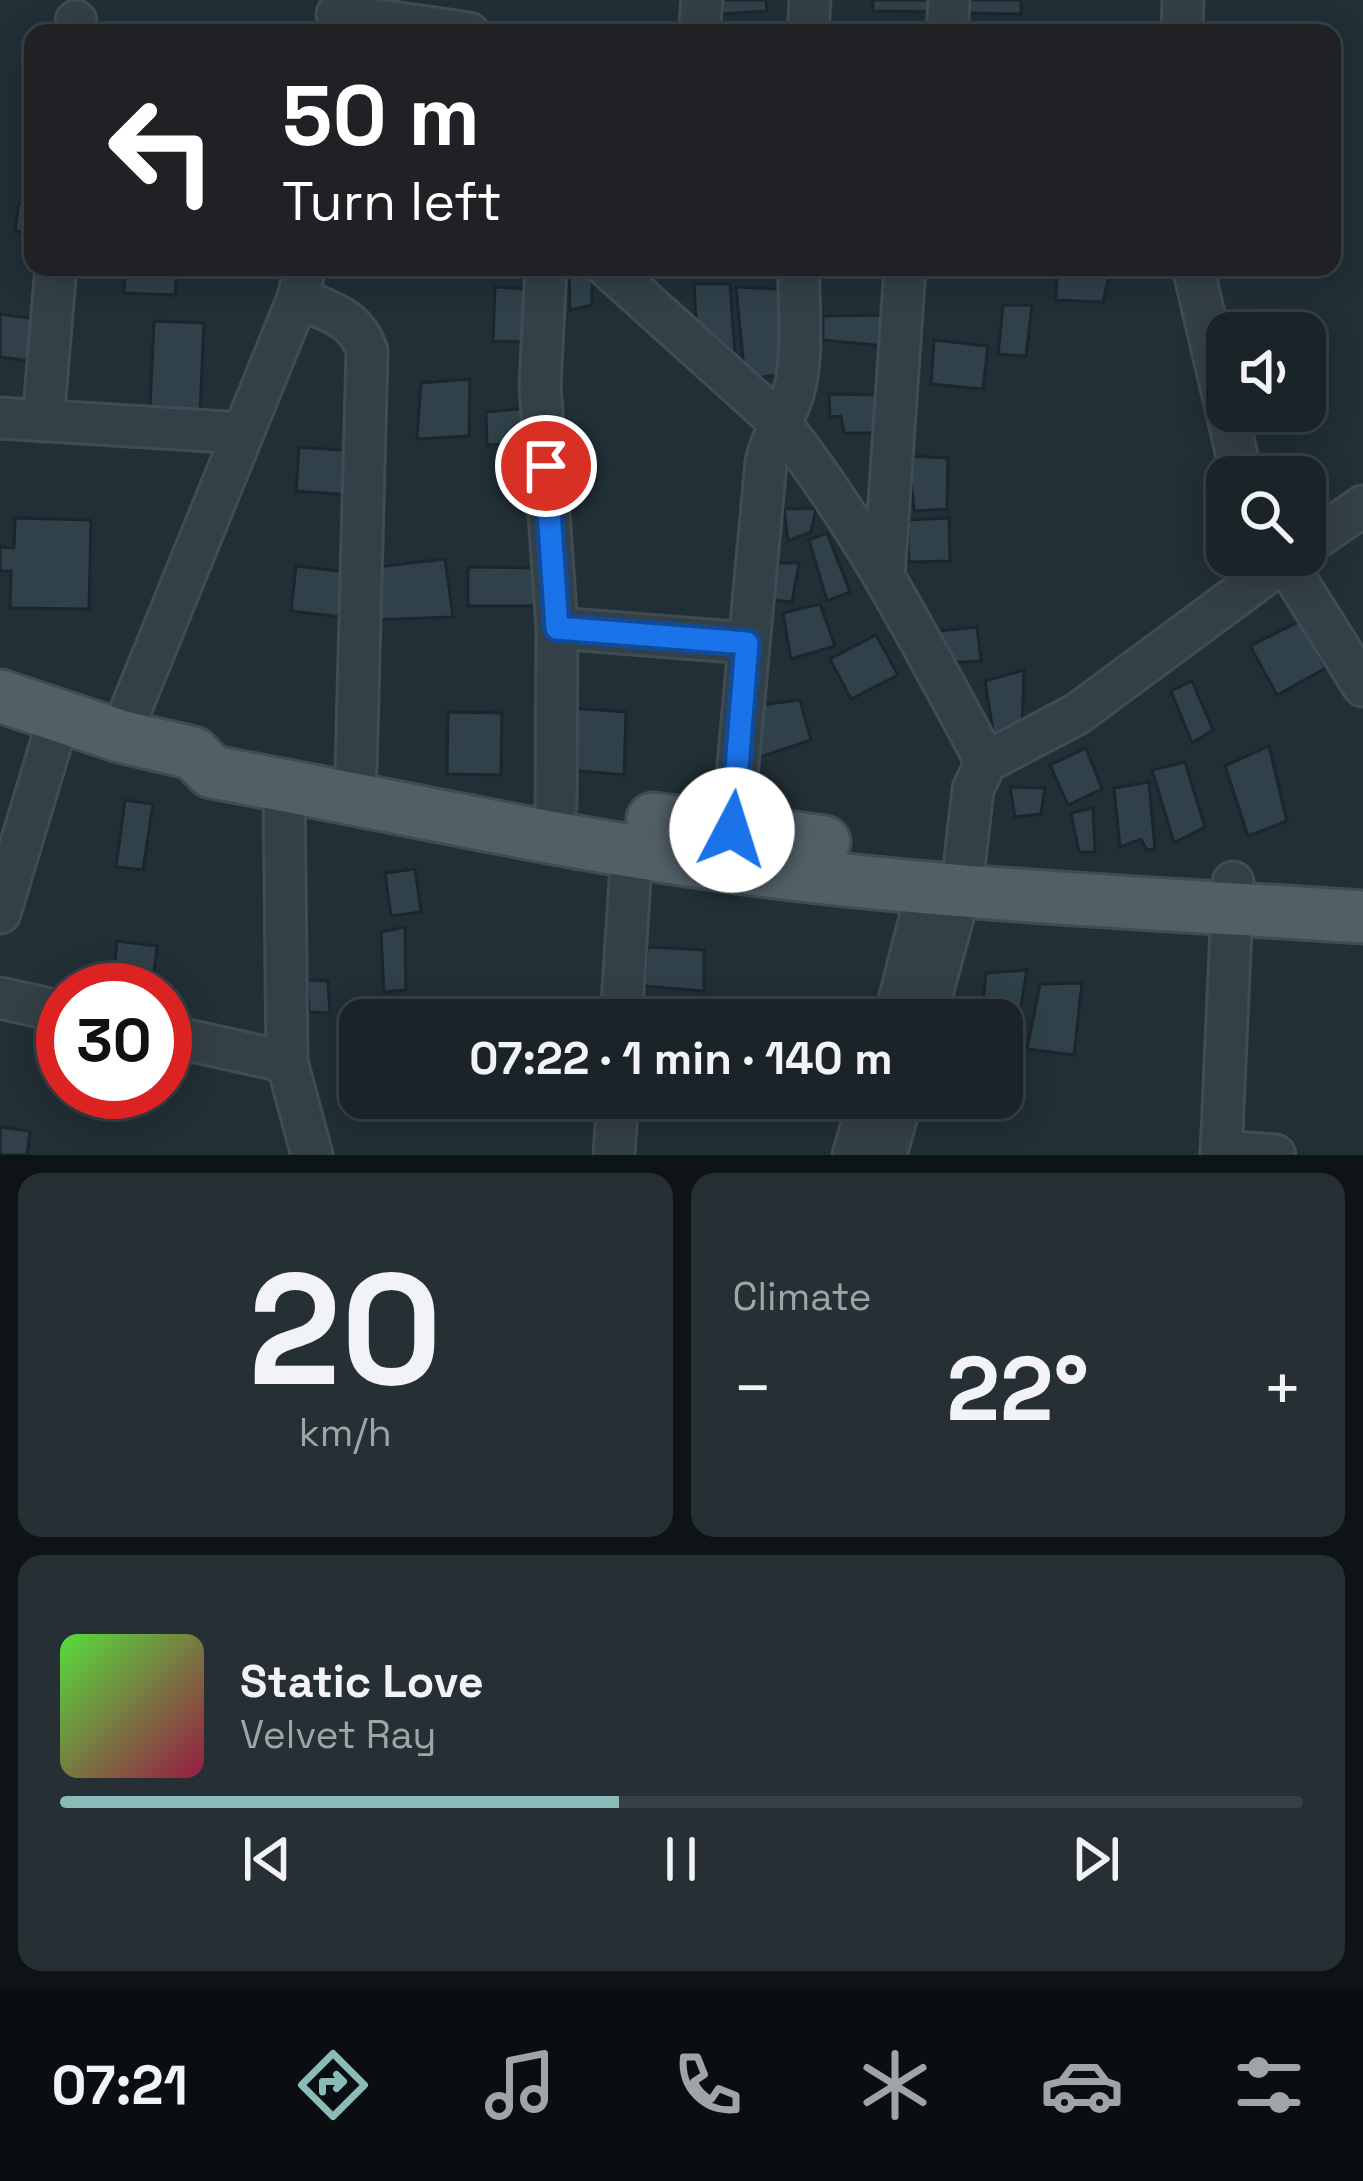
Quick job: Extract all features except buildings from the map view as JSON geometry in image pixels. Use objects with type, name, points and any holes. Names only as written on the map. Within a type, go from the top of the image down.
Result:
[{"type":"main road","points":[[0,696],[120,736],[193,753],[212,772],[550,837],[729,866],[1232,895],[1363,917]]},
{"type":"main road","points":[[193,753],[214,743],[556,805],[732,830],[951,879]]},
{"type":"main road","points":[[1232,895],[1363,885]]},
{"type":"street","points":[[337,16],[399,24]]},
{"type":"street","points":[[43,421],[55,276]]},
{"type":"street","points":[[546,276],[540,385],[557,628],[556,805]]},
{"type":"street","points":[[617,276],[780,423],[884,576],[986,762]]},
{"type":"street","points":[[732,830],[766,462],[794,391],[799,276]]},
{"type":"street","points":[[884,576],[904,276]]},
{"type":"street","points":[[1195,276],[1237,456]]},
{"type":"street","points":[[120,736],[301,282],[362,333],[367,351],[356,770]]},
{"type":"street","points":[[0,418],[243,433]]},
{"type":"street","points":[[1326,539],[1357,526]]},
{"type":"street","points":[[929,999],[951,879],[973,789],[986,762],[1077,714],[1257,576]]},
{"type":"street","points":[[1293,576],[1363,686]]},
{"type":"street","points":[[557,628],[747,643]]},
{"type":"street","points":[[0,913],[60,714]]},
{"type":"street","points":[[284,785],[287,1062],[312,1155]]},
{"type":"street","points":[[622,999],[632,849]]},
{"type":"street","points":[[902,999],[951,879]]},
{"type":"street","points":[[1232,895],[1221,1153],[1275,1155]]},
{"type":"street","points":[[0,998],[36,1006]]},
{"type":"street","points":[[192,1041],[287,1062]]},
{"type":"street","points":[[614,1155],[617,1119]]},
{"type":"street","points":[[853,1155],[864,1119]]},
{"type":"street","points":[[886,1155],[896,1119]]},
{"type":"route","points":[[546,466],[557,628],[747,643],[732,830]]}]
